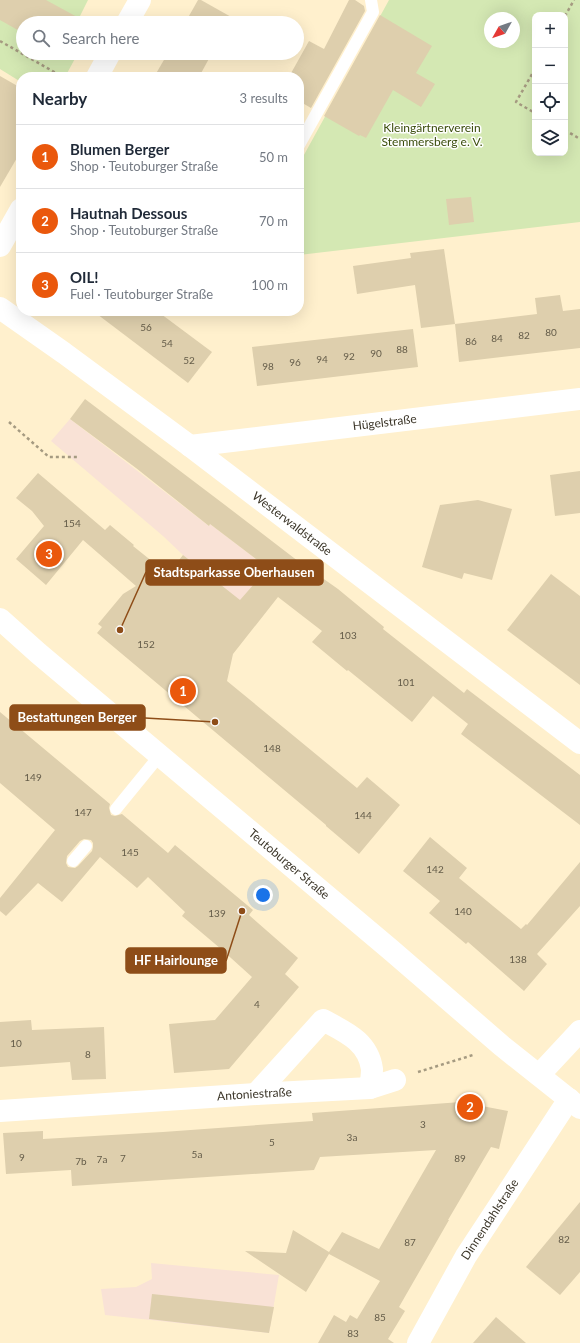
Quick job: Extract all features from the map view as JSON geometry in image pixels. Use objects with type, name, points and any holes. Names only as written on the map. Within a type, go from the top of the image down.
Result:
[{"type":"street","points":[[131,16],[140,0]]},
{"type":"street","points":[[100,72],[106,60]]},
{"type":"street","points":[[0,246],[16,218]]},
{"type":"street","name":"Westerwaldstraße","points":[[0,308],[64,353],[190,446],[580,743]]},
{"type":"street","name":"Hügelstraße","points":[[190,446],[580,399]]},
{"type":"street","name":"Teutoburger Straße","points":[[0,619],[502,1046],[574,1104]]},
{"type":"street","points":[[256,1094],[323,1020],[359,1042],[367,1052],[372,1070],[370,1088]]},
{"type":"street","points":[[539,1075],[580,1031]]},
{"type":"street","name":"Antoniestraße","points":[[0,1111],[370,1088],[395,1080]]},
{"type":"street","name":"Dinnendahlstraße","points":[[418,1343],[466,1256],[574,1104]]},
{"type":"lane","points":[[304,136],[373,12],[371,0]]},
{"type":"lane","points":[[116,809],[160,755]]},
{"type":"lane","points":[[73,861],[86,846]]},
{"type":"path","points":[[567,12],[574,0]]},
{"type":"path","points":[[0,41],[16,50]]},
{"type":"path","points":[[33,60],[54,72]]},
{"type":"path","points":[[532,74],[516,102],[532,111]]},
{"type":"path","points":[[568,132],[580,139]]},
{"type":"path","points":[[9,422],[49,457],[77,457]]},
{"type":"path","points":[[395,1080],[502,1046]]},
{"type":"shaded area","points":[[70,419],[209,526],[210,524],[268,568],[240,601],[183,555],[163,536],[51,441]]},
{"type":"shaded area","points":[[151,1263],[279,1275],[269,1333],[105,1315],[101,1289],[136,1287],[152,1279]]},
{"type":"green space","points":[[0,0],[88,0],[80,16],[16,16],[16,60],[74,60],[68,72],[16,72],[16,79],[0,69]]},
{"type":"green space","name":"Kleingärtnerverein Stemmersberg e. V.","points":[[389,0],[580,0],[580,222],[304,254],[304,155]]},
{"type":"building","points":[[0,0],[46,0],[75,16],[16,16],[16,29],[0,20]]},
{"type":"building","points":[[198,0],[201,0],[229,16],[189,16]]},
{"type":"building","points":[[349,0],[355,0],[364,6],[365,11],[311,108],[304,104],[304,72],[292,72],[298,60],[304,60],[304,50],[309,41],[324,49]]},
{"type":"building","points":[[380,15],[432,46],[416,73],[435,84],[421,107],[393,90],[366,138],[360,135],[359,136],[324,116]]},
{"type":"building","points":[[164,60],[208,60],[202,72],[157,72]]},
{"type":"building","points":[[0,76],[16,85],[16,160],[0,187]]},
{"type":"building","points":[[471,197],[474,222],[449,225],[446,199]]},
{"type":"building","points":[[444,249],[455,324],[421,328],[415,285],[357,294],[353,266],[411,258],[410,253]]},
{"type":"building","points":[[560,295],[563,311],[580,309],[580,348],[459,362],[455,324],[537,314],[535,298]]},
{"type":"building","points":[[100,316],[164,316],[212,352],[188,383]]},
{"type":"building","points":[[413,329],[418,367],[257,386],[252,347]]},
{"type":"building","points":[[85,399],[294,558],[338,589],[384,627],[383,629],[464,693],[467,689],[580,775],[580,825],[461,734],[468,724],[433,696],[412,722],[312,642],[322,631],[278,597],[233,654],[227,681],[357,788],[367,777],[400,805],[359,854],[97,633],[102,627],[98,624],[123,594],[136,586],[83,540],[46,585],[16,559],[44,526],[32,511],[16,498],[38,473],[105,530],[110,525],[168,574],[183,555],[240,600],[268,568],[210,524],[209,526],[136,468],[70,419]]},
{"type":"building","points":[[580,471],[580,513],[555,516],[550,475]]},
{"type":"building","points":[[478,500],[512,509],[492,580],[464,573],[462,579],[422,567],[440,505]]},
{"type":"building","points":[[551,574],[580,596],[580,685],[507,630]]},
{"type":"building","points":[[0,712],[110,804],[109,808],[111,815],[115,816],[122,814],[168,853],[175,845],[253,910],[249,915],[298,958],[285,974],[299,987],[229,1069],[174,1073],[169,1024],[215,1020],[252,977],[182,916],[185,912],[148,877],[137,888],[100,857],[62,902],[38,883],[6,916],[0,911],[0,898],[55,830],[0,783]],"holes":[[[84,839],[91,840],[93,843],[92,851],[78,866],[75,868],[68,867],[66,863],[67,856],[80,841]]]},
{"type":"building","points":[[430,837],[467,868],[459,878],[521,929],[526,924],[527,925],[580,862],[580,906],[537,954],[547,964],[524,991],[468,942],[466,944],[429,913],[440,901],[403,871]]},
{"type":"building","points":[[31,1020],[32,1030],[104,1027],[106,1079],[72,1080],[70,1062],[0,1067],[0,1022]]},
{"type":"building","points":[[461,1102],[508,1111],[499,1149],[491,1147],[399,1307],[405,1311],[388,1339],[394,1343],[318,1343],[334,1315],[346,1322],[350,1315],[357,1319],[380,1281],[329,1254],[306,1292],[245,1251],[286,1253],[293,1230],[329,1252],[342,1232],[379,1249],[436,1150],[320,1157],[314,1170],[72,1186],[71,1170],[6,1174],[3,1133],[43,1131],[43,1139],[163,1132],[313,1121],[312,1113]]},
{"type":"building","points":[[580,1202],[580,1272],[560,1295],[526,1267]]},
{"type":"building","points":[[152,1294],[274,1307],[269,1333],[149,1319]]},
{"type":"building","points":[[496,1317],[526,1343],[473,1343]]},
{"type":"place","name":"OIL!","points":[[49,554]]},
{"type":"place","name":"Stadtsparkasse Oberhausen","points":[[120,630]]},
{"type":"place","name":"Blumen Berger","points":[[183,691]]},
{"type":"place","name":"Bestattungen Berger","points":[[215,722]]},
{"type":"place","name":"HF Hairlounge","points":[[242,911]]},
{"type":"place","name":"Hautnah Dessous","points":[[470,1107]]}]
